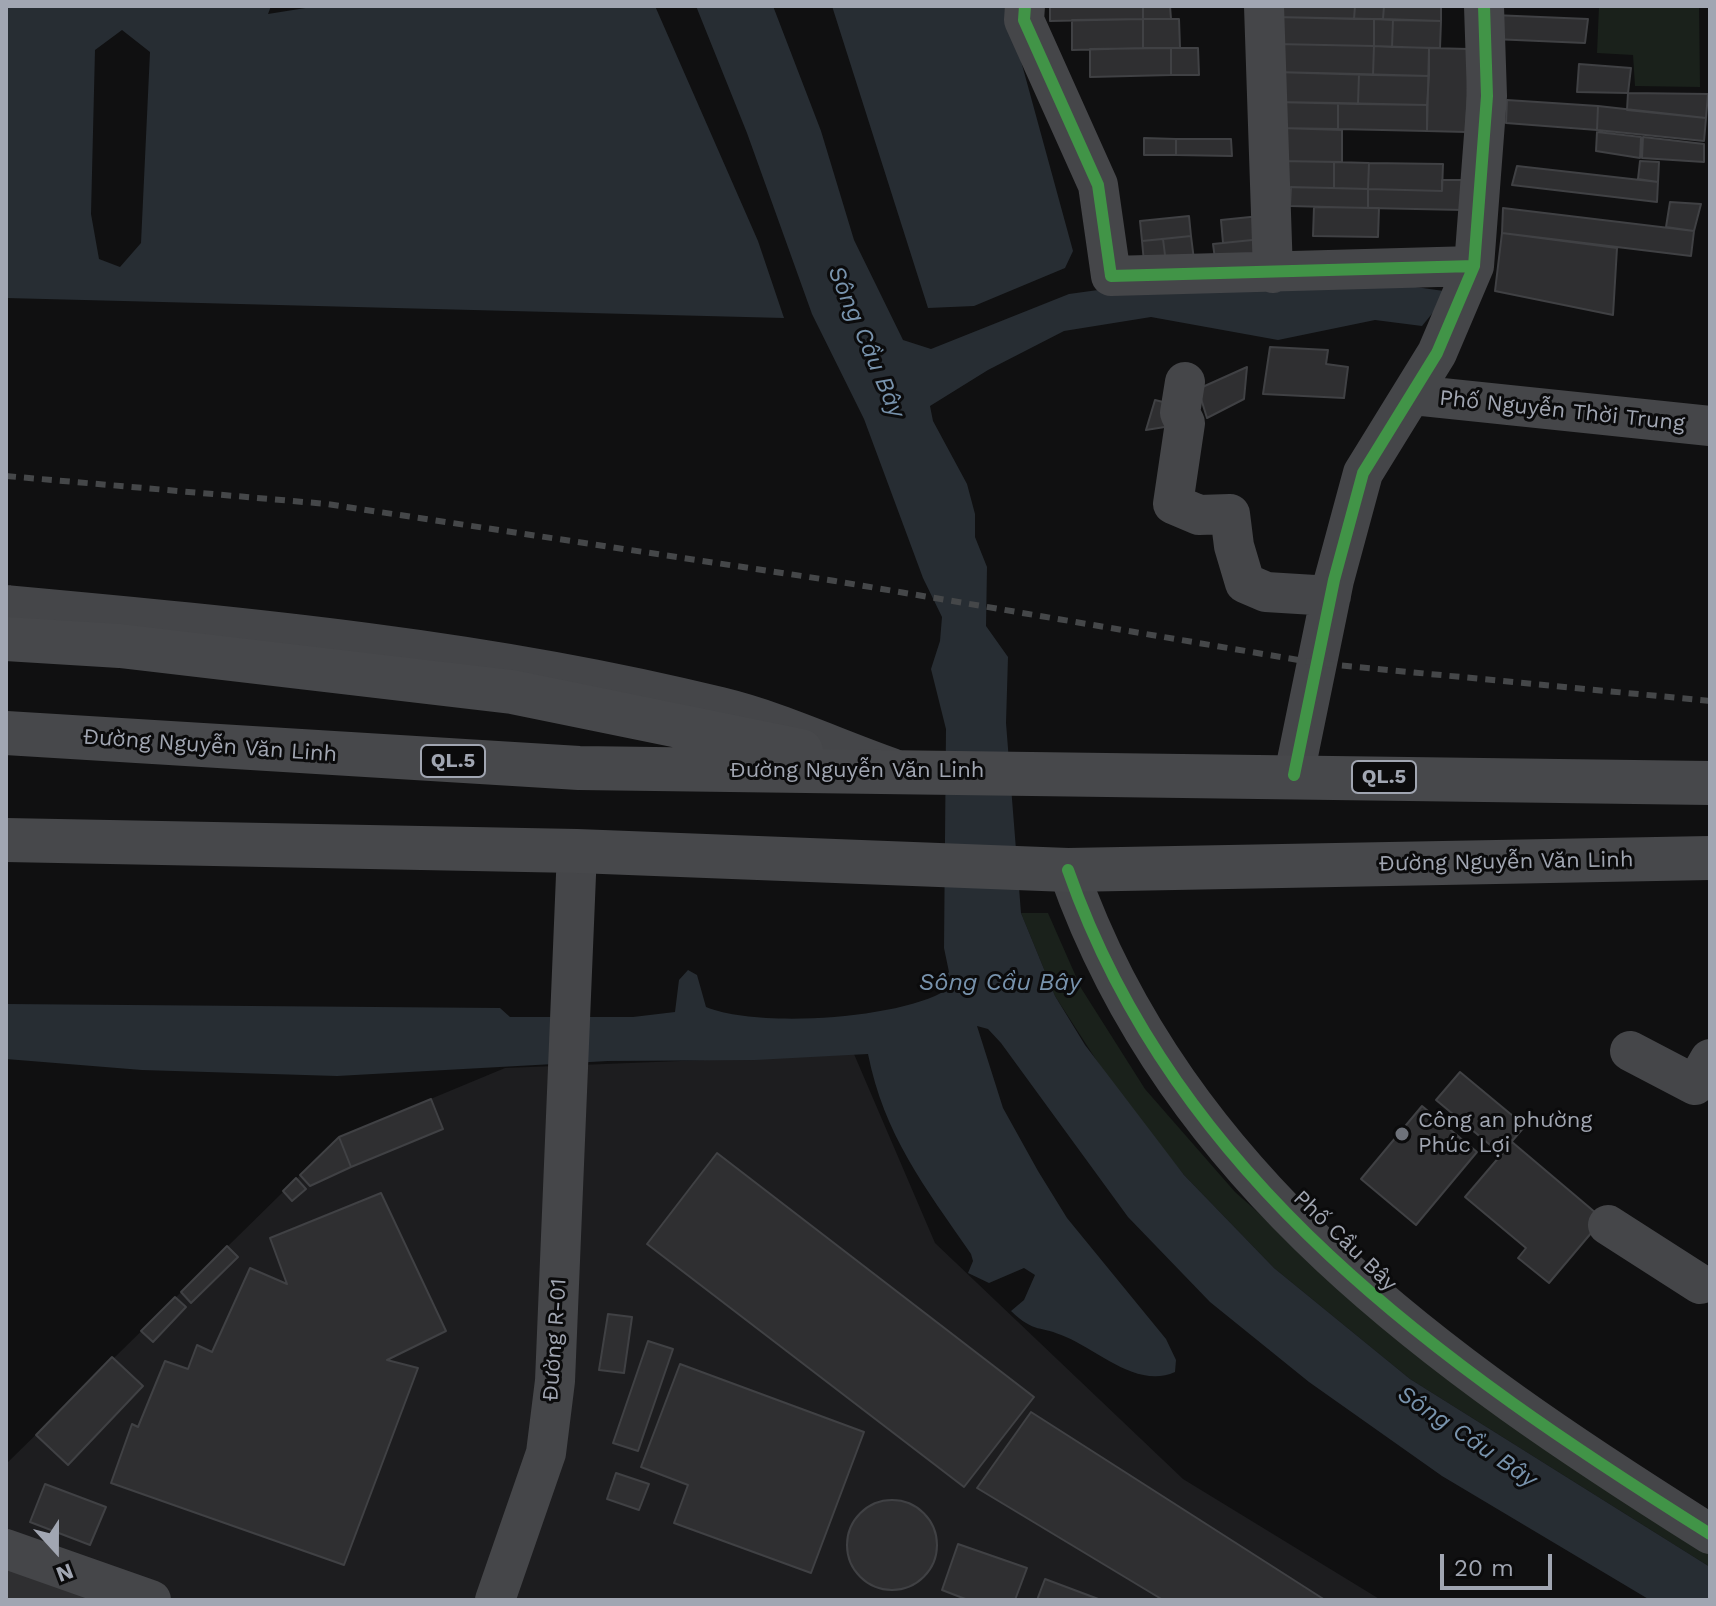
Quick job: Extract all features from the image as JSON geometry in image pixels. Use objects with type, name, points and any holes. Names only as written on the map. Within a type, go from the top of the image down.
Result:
[{"type":"highway","points":[[6,639],[120,646],[512,692],[901,771]]},
{"type":"highway","name":"Đường Nguyễn Văn Linh","points":[[6,733],[579,768],[1294,775],[1710,783]]},
{"type":"highway","name":"Đường Nguyễn Văn Linh","points":[[6,840],[577,851],[1064,870],[1710,858]]},
{"type":"street","points":[[1025,6],[1024,20],[1098,185],[1111,276],[1474,266]]},
{"type":"street","points":[[1264,6],[1273,273]]},
{"type":"street","points":[[1294,775],[1331,596],[1363,473],[1413,395],[1447,333],[1474,266],[1487,96],[1484,6]]},
{"type":"street","points":[[1185,382],[1180,413],[1185,423],[1173,504],[1199,515],[1230,514],[1234,546],[1245,583],[1266,592],[1331,596]]},
{"type":"street","name":"Phố Nguyễn Thời Trung","points":[[1413,395],[1710,426]]},
{"type":"street","points":[[6,605],[330,637],[567,675],[723,708],[901,771]]},
{"type":"street","name":"Đường R-01","points":[[495,1600],[546,1453],[555,1381],[577,851]]},
{"type":"street","name":"Phố Cầu Bây","points":[[1064,870],[1099,949],[1147,1039],[1199,1114],[1287,1216],[1375,1298],[1488,1389],[1710,1534]]},
{"type":"street","points":[[1630,1051],[1695,1085],[1710,1059]]},
{"type":"street","points":[[1608,1225],[1707,1277]]},
{"type":"street","points":[[6,1549],[151,1600]]},
{"type":"shaded area","points":[[1599,6],[1699,6],[1700,87],[1635,86],[1633,55],[1597,53]]},
{"type":"shaded area","points":[[1021,913],[1048,913],[1081,988],[1145,1089],[1235,1192],[1313,1261],[1710,1545],[1710,1567],[1410,1379],[1274,1268],[1184,1175],[1115,1089],[1055,996]]},
{"type":"shaded area","points":[[854,1054],[935,1243],[1183,1479],[1381,1600],[6,1600],[6,1464],[339,1137],[505,1068]]},
{"type":"water","points":[[6,6],[271,6],[268,14],[318,6],[655,6],[758,241],[784,318],[6,298]],"holes":[[[122,30],[150,52],[141,243],[120,267],[99,259],[91,214],[95,50]]]},
{"type":"water","name":"Sông Cầu Bây","points":[[696,6],[773,6],[821,131],[854,240],[903,340],[931,349],[1069,294],[1127,286],[1387,283],[1444,291],[1435,310],[1422,326],[1375,320],[1278,340],[1151,317],[1064,331],[988,370],[930,406],[933,421],[967,484],[975,514],[975,537],[987,567],[986,626],[1008,657],[1006,723],[1021,913],[1055,996],[1085,1045],[1184,1175],[1274,1268],[1410,1379],[1710,1567],[1710,1600],[1650,1600],[1442,1476],[1309,1382],[1210,1302],[1128,1217],[988,1029],[977,1026],[1003,1108],[1067,1218],[1166,1339],[1176,1360],[1175,1372],[1147,1376],[1133,1372],[1066,1337],[1026,1323],[1011,1311],[1024,1300],[1035,1275],[1024,1268],[989,1283],[968,1273],[973,1261],[971,1254],[922,1183],[895,1135],[875,1083],[868,1054],[755,1060],[608,1061],[337,1076],[142,1070],[6,1059],[6,1004],[500,1008],[510,1017],[633,1017],[675,1012],[679,980],[688,970],[697,975],[706,1007],[757,1017],[824,1018],[859,1014],[919,1002],[941,993],[941,983],[949,972],[944,948],[946,729],[931,669],[940,641],[942,617],[923,578],[864,419],[812,314],[747,133]]},
{"type":"water","points":[[832,6],[1006,6],[1073,251],[1065,268],[974,306],[928,308]]},
{"type":"building","points":[[1050,6],[1143,6],[1143,19],[1050,21]]},
{"type":"building","points":[[1143,6],[1170,6],[1171,19],[1143,19]]},
{"type":"building","points":[[1276,6],[1355,6],[1354,19],[1276,17]]},
{"type":"building","points":[[1355,6],[1384,6],[1383,19],[1354,19]]},
{"type":"building","points":[[1384,6],[1441,6],[1441,21],[1383,19]]},
{"type":"building","points":[[1493,15],[1588,19],[1585,43],[1493,39]]},
{"type":"building","points":[[1276,17],[1374,19],[1374,46],[1276,44]]},
{"type":"building","points":[[1143,19],[1179,19],[1180,48],[1143,48]]},
{"type":"building","points":[[1143,19],[1143,48],[1072,50],[1072,20]]},
{"type":"building","points":[[1374,19],[1393,20],[1392,47],[1374,46]]},
{"type":"building","points":[[1393,20],[1441,21],[1440,48],[1392,47]]},
{"type":"building","points":[[1276,44],[1374,46],[1373,75],[1275,72]]},
{"type":"building","points":[[1374,46],[1429,48],[1429,76],[1373,75]]},
{"type":"building","points":[[1171,48],[1171,75],[1090,77],[1090,49]]},
{"type":"building","points":[[1171,48],[1198,48],[1199,75],[1171,75]]},
{"type":"building","points":[[1429,48],[1469,49],[1466,132],[1427,131]]},
{"type":"building","points":[[1579,64],[1631,68],[1628,93],[1577,92]]},
{"type":"building","points":[[1275,72],[1359,74],[1358,104],[1274,102]]},
{"type":"building","points":[[1359,74],[1429,76],[1427,105],[1358,104]]},
{"type":"building","points":[[1628,93],[1708,94],[1706,118],[1627,110]]},
{"type":"building","points":[[1507,100],[1598,106],[1597,130],[1506,123]]},
{"type":"building","points":[[1274,102],[1338,103],[1338,129],[1274,128]]},
{"type":"building","points":[[1338,103],[1427,105],[1427,131],[1338,129]]},
{"type":"building","points":[[1598,106],[1706,118],[1704,141],[1597,130]]},
{"type":"building","points":[[1281,128],[1342,130],[1342,162],[1280,161]]},
{"type":"building","points":[[1597,132],[1641,137],[1640,158],[1596,151]]},
{"type":"building","points":[[1643,137],[1704,144],[1704,162],[1642,158]]},
{"type":"building","points":[[1144,138],[1176,139],[1176,155],[1144,155]]},
{"type":"building","points":[[1176,139],[1231,139],[1232,156],[1176,155]]},
{"type":"building","points":[[1280,161],[1334,162],[1334,188],[1280,187]]},
{"type":"building","points":[[1640,161],[1659,162],[1658,182],[1638,179]]},
{"type":"building","points":[[1334,162],[1369,163],[1368,189],[1334,188]]},
{"type":"building","points":[[1369,163],[1443,164],[1442,191],[1368,189]]},
{"type":"building","points":[[1517,166],[1658,182],[1657,202],[1512,185]]},
{"type":"building","points":[[1442,180],[1465,180],[1464,210],[1368,208],[1368,189],[1442,191]]},
{"type":"building","points":[[1291,187],[1368,189],[1368,208],[1290,206]]},
{"type":"building","points":[[1670,202],[1701,204],[1694,231],[1666,227]]},
{"type":"building","points":[[1314,207],[1379,208],[1378,237],[1313,236]]},
{"type":"building","points":[[1503,208],[1694,231],[1691,256],[1502,233]]},
{"type":"building","points":[[1189,216],[1191,236],[1142,241],[1140,221]]},
{"type":"building","points":[[1260,216],[1262,239],[1223,243],[1221,220]]},
{"type":"building","points":[[1502,233],[1617,248],[1613,315],[1495,291]]},
{"type":"building","points":[[1191,236],[1195,268],[1167,271],[1163,239]]},
{"type":"building","points":[[1163,239],[1167,271],[1145,273],[1142,241]]},
{"type":"building","points":[[1262,239],[1265,260],[1216,266],[1213,244]]},
{"type":"building","points":[[1270,347],[1328,350],[1326,364],[1348,367],[1344,398],[1263,394]]},
{"type":"building","points":[[1247,367],[1244,399],[1207,418],[1198,389]]},
{"type":"building","points":[[1155,400],[1175,405],[1171,426],[1146,430]]},
{"type":"building","points":[[1460,1072],[1525,1126],[1501,1154],[1436,1100]]},
{"type":"building","points":[[431,1099],[443,1129],[351,1167],[339,1137]]},
{"type":"building","points":[[1422,1106],[1477,1152],[1416,1225],[1361,1179]]},
{"type":"building","points":[[339,1137],[351,1167],[310,1186],[300,1175]]},
{"type":"building","points":[[1512,1142],[1603,1219],[1549,1283],[1518,1258],[1526,1248],[1465,1197]]},
{"type":"building","points":[[717,1153],[1034,1397],[964,1487],[647,1244]]},
{"type":"building","points":[[296,1178],[306,1189],[292,1201],[283,1191]]},
{"type":"building","points":[[381,1193],[446,1331],[387,1360],[418,1368],[344,1565],[111,1483],[132,1424],[138,1427],[165,1361],[188,1369],[197,1345],[212,1352],[250,1268],[287,1284],[270,1238]]},
{"type":"building","points":[[227,1246],[238,1257],[191,1303],[181,1292]]},
{"type":"building","points":[[175,1297],[186,1307],[153,1342],[141,1331]]},
{"type":"building","points":[[608,1314],[632,1317],[624,1373],[599,1370]]},
{"type":"building","points":[[648,1341],[673,1349],[638,1451],[613,1443]]},
{"type":"building","points":[[112,1357],[143,1386],[68,1465],[36,1435]]},
{"type":"building","points":[[680,1364],[864,1432],[811,1573],[674,1523],[688,1485],[641,1467]]},
{"type":"building","points":[[1031,1412],[1325,1600],[1163,1600],[977,1488]]},
{"type":"building","points":[[616,1473],[649,1484],[639,1510],[607,1499]]},
{"type":"building","points":[[45,1484],[106,1507],[90,1545],[30,1522]]},
{"type":"building","points":[[892,1500],[909,1504],[924,1513],[933,1528],[937,1545],[933,1562],[924,1577],[909,1586],[892,1590],[875,1586],[860,1577],[851,1562],[847,1545],[851,1528],[860,1513],[875,1504]]},
{"type":"building","points":[[958,1544],[1027,1568],[1015,1600],[968,1600],[942,1590]]},
{"type":"building","points":[[6,1559],[123,1600],[6,1600]]},
{"type":"building","points":[[1045,1579],[1101,1600],[1037,1600]]},
{"type":"railway","points":[[6,476],[327,504],[835,581],[1316,663],[1710,701]]},
{"type":"cycle path","points":[[1025,6],[1024,20],[1098,185],[1111,276],[1474,266]]},
{"type":"cycle path","points":[[1294,775],[1334,580],[1363,473],[1437,353],[1474,266],[1487,96],[1484,6]]},
{"type":"cycle path","points":[[1068,870],[1116,981],[1177,1081],[1249,1172],[1330,1256],[1418,1332],[1512,1403],[1710,1534]]},
{"type":"place","name":"Công an phường Phúc Lợi","points":[[1402,1134]]}]
